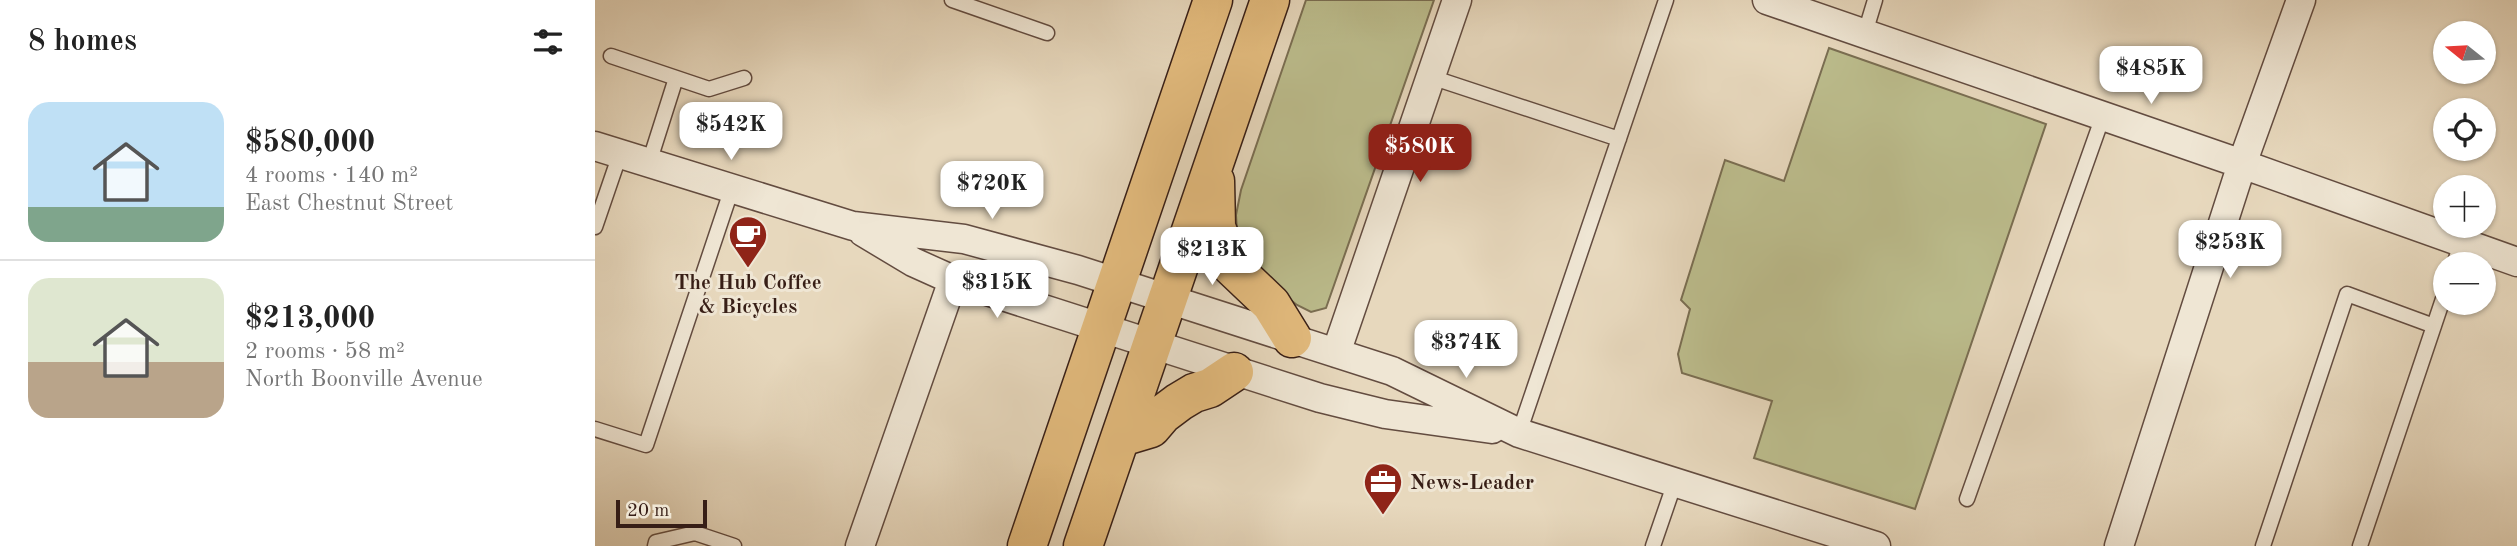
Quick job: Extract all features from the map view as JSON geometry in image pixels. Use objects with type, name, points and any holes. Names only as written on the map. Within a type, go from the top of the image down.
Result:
[{"type":"main road","points":[[1027,546],[1213,0]]},
{"type":"main road","points":[[1083,546],[1270,0]]},
{"type":"main road","points":[[1215,160],[1216,227],[1231,266],[1271,304],[1292,338]]},
{"type":"main road","points":[[1121,437],[1151,428],[1179,402],[1210,388],[1234,372]]},
{"type":"street","points":[[1336,353],[1457,0]]},
{"type":"street","points":[[1767,0],[2242,164],[2456,252]]},
{"type":"street","points":[[2119,546],[2242,164],[2301,0]]},
{"type":"street","points":[[608,150],[853,226],[964,239],[1117,282],[1392,371],[1519,433],[1876,546]]},
{"type":"street","points":[[853,226],[913,262],[953,280],[1234,372],[1385,414],[1519,433]]},
{"type":"street","points":[[2496,259],[2517,262]]},
{"type":"street","points":[[860,546],[953,280]]},
{"type":"lane","points":[[952,0],[1047,33]]},
{"type":"lane","points":[[1519,433],[1666,0]]},
{"type":"lane","points":[[1865,33],[1875,0]]},
{"type":"lane","points":[[611,56],[709,89],[744,78]]},
{"type":"lane","points":[[1431,77],[1619,139]]},
{"type":"lane","points":[[649,163],[676,78]]},
{"type":"lane","points":[[1967,499],[2103,116]]},
{"type":"lane","points":[[595,227],[608,150]]},
{"type":"lane","points":[[595,429],[646,445],[731,188]]},
{"type":"lane","points":[[2263,546],[2347,294],[2434,326]]},
{"type":"lane","points":[[2360,546],[2438,315]]},
{"type":"lane","points":[[1653,546],[1675,482]]},
{"type":"lane","points":[[655,546],[656,542],[695,533],[734,546]]},
{"type":"green space","points":[[1306,0],[1434,0],[1326,308],[1311,312],[1297,305],[1250,268],[1237,231],[1236,215],[1241,190]]},
{"type":"green space","points":[[1829,48],[2046,124],[1915,509],[1754,458],[1772,401],[1682,373],[1678,354],[1690,309],[1681,300],[1725,160],[1784,181]]},
{"type":"place","name":"The Hub Coffee & Bicycles","points":[[748,269]]},
{"type":"place","name":"News-Leader","points":[[1383,516]]}]
